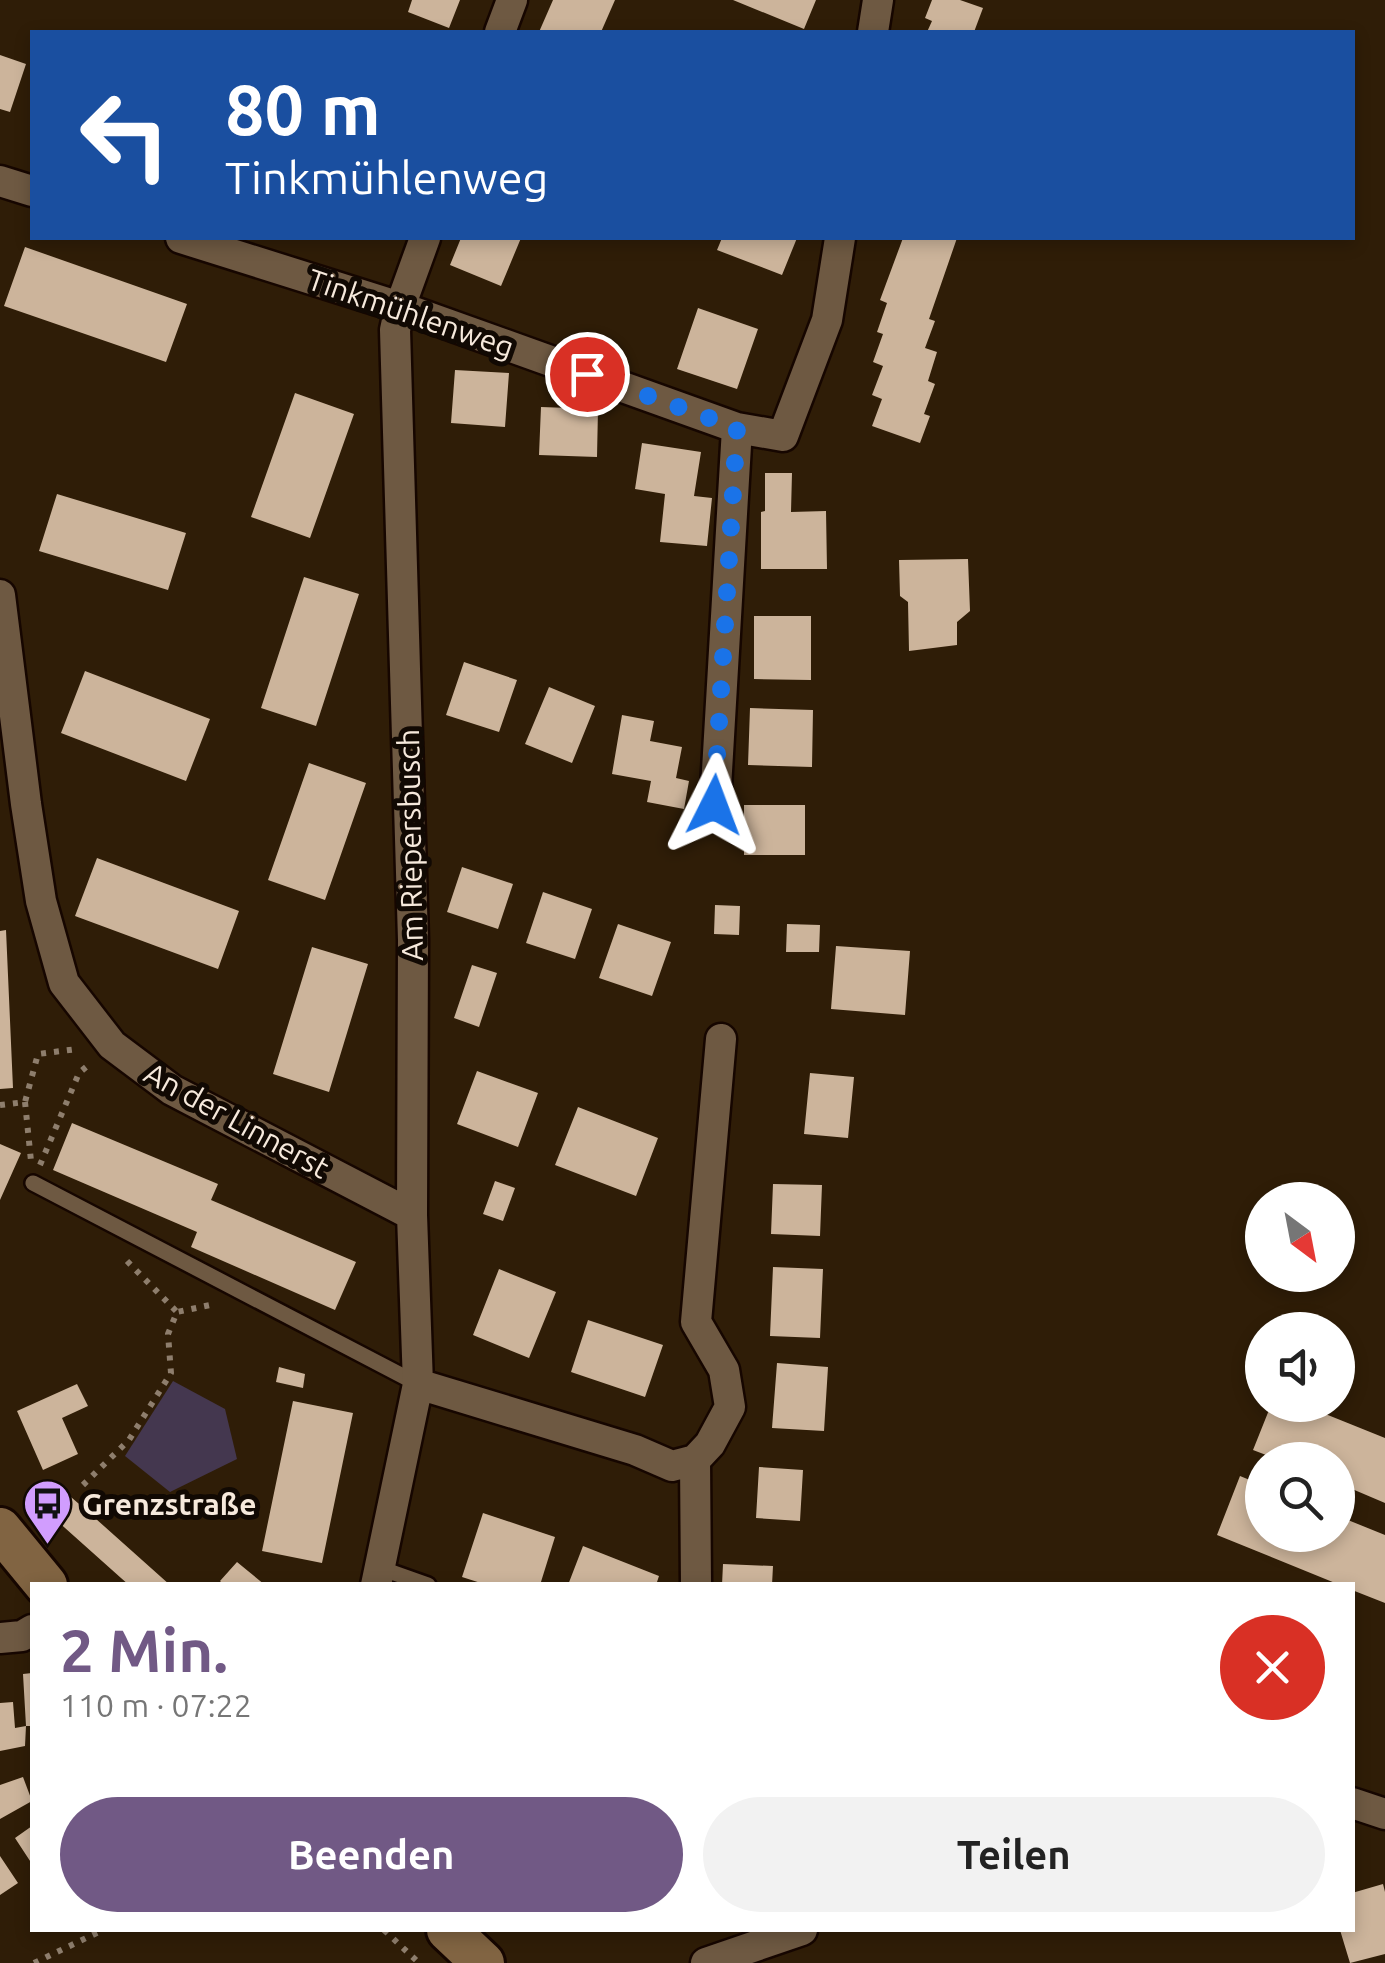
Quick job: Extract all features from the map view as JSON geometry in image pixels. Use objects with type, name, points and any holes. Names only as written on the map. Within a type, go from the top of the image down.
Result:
[{"type":"main road","points":[[0,1529],[44,1582]]},
{"type":"main road","points":[[450,1932],[482,1963]]},
{"type":"street","points":[[501,30],[512,0]]},
{"type":"street","points":[[873,30],[878,0]]},
{"type":"street","points":[[0,180],[30,190]]},
{"type":"street","name":"Tinkmühlenweg","points":[[187,240],[400,307],[737,428],[783,436],[827,320],[840,240]]},
{"type":"street","name":"Am Riepersbusch","points":[[378,1576],[418,1384],[412,1214],[414,940],[396,330],[400,307],[424,240]]},
{"type":"street","points":[[714,805],[737,428]]},
{"type":"street","name":"An der Linnerst","points":[[0,595],[41,901],[64,984],[112,1045],[172,1090],[412,1214]]},
{"type":"street","points":[[418,1384],[636,1450],[672,1466],[695,1460],[710,1444],[730,1407],[724,1370],[696,1322],[721,1039]]},
{"type":"street","points":[[695,1460],[696,1582]]},
{"type":"street","points":[[0,1638],[30,1631]]},
{"type":"street","points":[[1355,1804],[1385,1814]]},
{"type":"street","points":[[706,1963],[796,1932]]},
{"type":"lane","points":[[33,1183],[418,1384]]},
{"type":"lane","name":"Am Riepersbusch","points":[[378,1576],[411,1582]]},
{"type":"path","points":[[33,1183],[25,1102],[38,1054],[112,1045]]},
{"type":"path","points":[[33,1183],[79,1072],[112,1045]]},
{"type":"path","points":[[0,1106],[25,1102]]},
{"type":"path","points":[[120,1229],[117,1252],[177,1312]]},
{"type":"path","points":[[177,1312],[250,1297]]},
{"type":"path","points":[[83,1484],[129,1440],[171,1373],[168,1334],[177,1312]]},
{"type":"path","points":[[34,1963],[98,1932]]},
{"type":"path","points":[[386,1932],[419,1963]]},
{"type":"shaded area","points":[[173,1381],[225,1409],[237,1459],[170,1492],[125,1456]]},
{"type":"building","points":[[412,0],[460,0],[449,28],[408,12]]},
{"type":"building","points":[[553,0],[615,0],[602,30],[540,30]]},
{"type":"building","points":[[733,0],[816,0],[804,29]]},
{"type":"building","points":[[932,0],[960,0],[983,8],[975,30],[928,30],[932,21],[925,18]]},
{"type":"building","points":[[0,55],[26,64],[10,112],[0,109]]},
{"type":"building","points":[[460,240],[520,240],[501,286],[450,265]]},
{"type":"building","points":[[721,240],[796,240],[782,275],[717,250]]},
{"type":"building","points":[[902,240],[956,240],[929,319],[935,321],[925,348],[937,352],[928,381],[935,384],[924,414],[930,416],[920,443],[872,426],[882,399],[872,395],[883,366],[873,362],[883,334],[877,332],[887,303],[880,300]]},
{"type":"building","points":[[25,247],[187,304],[166,362],[4,306]]},
{"type":"building","points":[[698,308],[758,329],[737,389],[677,369]]},
{"type":"building","points":[[455,370],[509,373],[505,427],[451,423]]},
{"type":"building","points":[[295,393],[354,414],[310,538],[251,517]]},
{"type":"building","points":[[541,407],[598,409],[597,457],[539,455]]},
{"type":"building","points":[[642,443],[701,452],[694,496],[712,498],[707,546],[660,542],[665,494],[635,489]]},
{"type":"building","points":[[765,473],[792,473],[791,512],[826,511],[827,569],[761,569]]},
{"type":"building","points":[[57,494],[186,533],[168,590],[39,551]]},
{"type":"building","points":[[968,559],[970,611],[957,622],[957,645],[909,651],[908,602],[900,596],[899,560]]},
{"type":"building","points":[[304,577],[359,594],[316,726],[261,708]]},
{"type":"building","points":[[754,616],[811,616],[811,680],[754,679]]},
{"type":"building","points":[[464,662],[517,680],[499,732],[446,715]]},
{"type":"building","points":[[85,671],[210,719],[186,781],[61,733]]},
{"type":"building","points":[[549,687],[595,706],[572,763],[525,744]]},
{"type":"building","points":[[750,708],[813,710],[812,767],[748,765]]},
{"type":"building","points":[[622,715],[654,721],[650,741],[682,747],[676,778],[689,781],[684,809],[647,802],[651,781],[612,774]]},
{"type":"building","points":[[309,763],[366,783],[325,900],[268,880]]},
{"type":"building","points":[[744,805],[805,805],[805,855],[744,855]]},
{"type":"building","points":[[97,858],[239,911],[218,969],[75,916]]},
{"type":"building","points":[[462,867],[513,884],[498,929],[447,912]]},
{"type":"building","points":[[543,892],[592,909],[575,959],[526,943]]},
{"type":"building","points":[[715,905],[740,906],[739,935],[714,934]]},
{"type":"building","points":[[618,924],[671,942],[652,996],[599,978]]},
{"type":"building","points":[[787,924],[820,925],[819,952],[786,952]]},
{"type":"building","points":[[6,930],[13,1088],[0,1089],[0,931]]},
{"type":"building","points":[[836,946],[910,951],[905,1015],[831,1009]]},
{"type":"building","points":[[312,947],[368,964],[329,1092],[273,1074]]},
{"type":"building","points":[[472,965],[497,973],[479,1027],[454,1018]]},
{"type":"building","points":[[477,1071],[538,1093],[518,1147],[457,1124]]},
{"type":"building","points":[[810,1073],[854,1077],[848,1138],[804,1134]]},
{"type":"building","points":[[578,1107],[658,1138],[636,1196],[555,1165]]},
{"type":"building","points":[[72,1123],[218,1184],[211,1200],[356,1262],[335,1310],[191,1247],[197,1232],[53,1170]]},
{"type":"building","points":[[0,1144],[21,1153],[0,1200]]},
{"type":"building","points":[[495,1181],[515,1188],[503,1221],[483,1214]]},
{"type":"building","points":[[773,1184],[822,1185],[820,1236],[771,1234]]},
{"type":"building","points":[[773,1267],[823,1269],[820,1338],[770,1336]]},
{"type":"building","points":[[499,1269],[556,1292],[529,1358],[473,1335]]},
{"type":"building","points":[[588,1320],[663,1345],[645,1397],[571,1372]]},
{"type":"building","points":[[777,1363],[828,1367],[824,1431],[772,1428]]},
{"type":"building","points":[[279,1367],[305,1374],[303,1388],[276,1382]]},
{"type":"building","points":[[77,1384],[88,1406],[62,1418],[78,1454],[43,1470],[17,1411]]},
{"type":"building","points":[[293,1401],[353,1413],[322,1563],[262,1551]]},
{"type":"building","points":[[1264,1422],[1345,1422],[1385,1438],[1385,1503],[1355,1490],[1355,1442],[1256,1442]]},
{"type":"building","points":[[759,1467],[803,1470],[800,1521],[756,1518]]},
{"type":"building","points":[[1240,1476],[1245,1478],[1245,1546],[1217,1535]]},
{"type":"building","points":[[64,1491],[167,1582],[126,1582],[46,1511]]},
{"type":"building","points":[[483,1513],[555,1537],[541,1582],[478,1582],[462,1577]]},
{"type":"building","points":[[1355,1523],[1385,1535],[1385,1603],[1355,1591],[1355,1582],[1333,1582],[1259,1552],[1355,1552]]},
{"type":"building","points":[[583,1546],[659,1576],[657,1582],[569,1582]]},
{"type":"building","points":[[237,1562],[261,1582],[221,1582]]},
{"type":"building","points":[[723,1564],[773,1566],[772,1582],[722,1582]]},
{"type":"building","points":[[30,1673],[30,1726],[26,1726],[23,1674]]},
{"type":"building","points":[[13,1702],[15,1728],[26,1726],[25,1746],[0,1751],[0,1703]]},
{"type":"building","points":[[23,1777],[30,1802],[0,1819],[0,1785]]},
{"type":"building","points":[[30,1827],[30,1861],[15,1838]]},
{"type":"building","points":[[0,1856],[18,1883],[0,1895]]},
{"type":"building","points":[[1383,1884],[1385,1954],[1350,1963],[1341,1932],[1355,1932],[1355,1892]]},
{"type":"place","name":"Grenzstraße","points":[[47,1546]]},
{"type":"route","points":[[587,374],[737,428],[714,805]]}]
